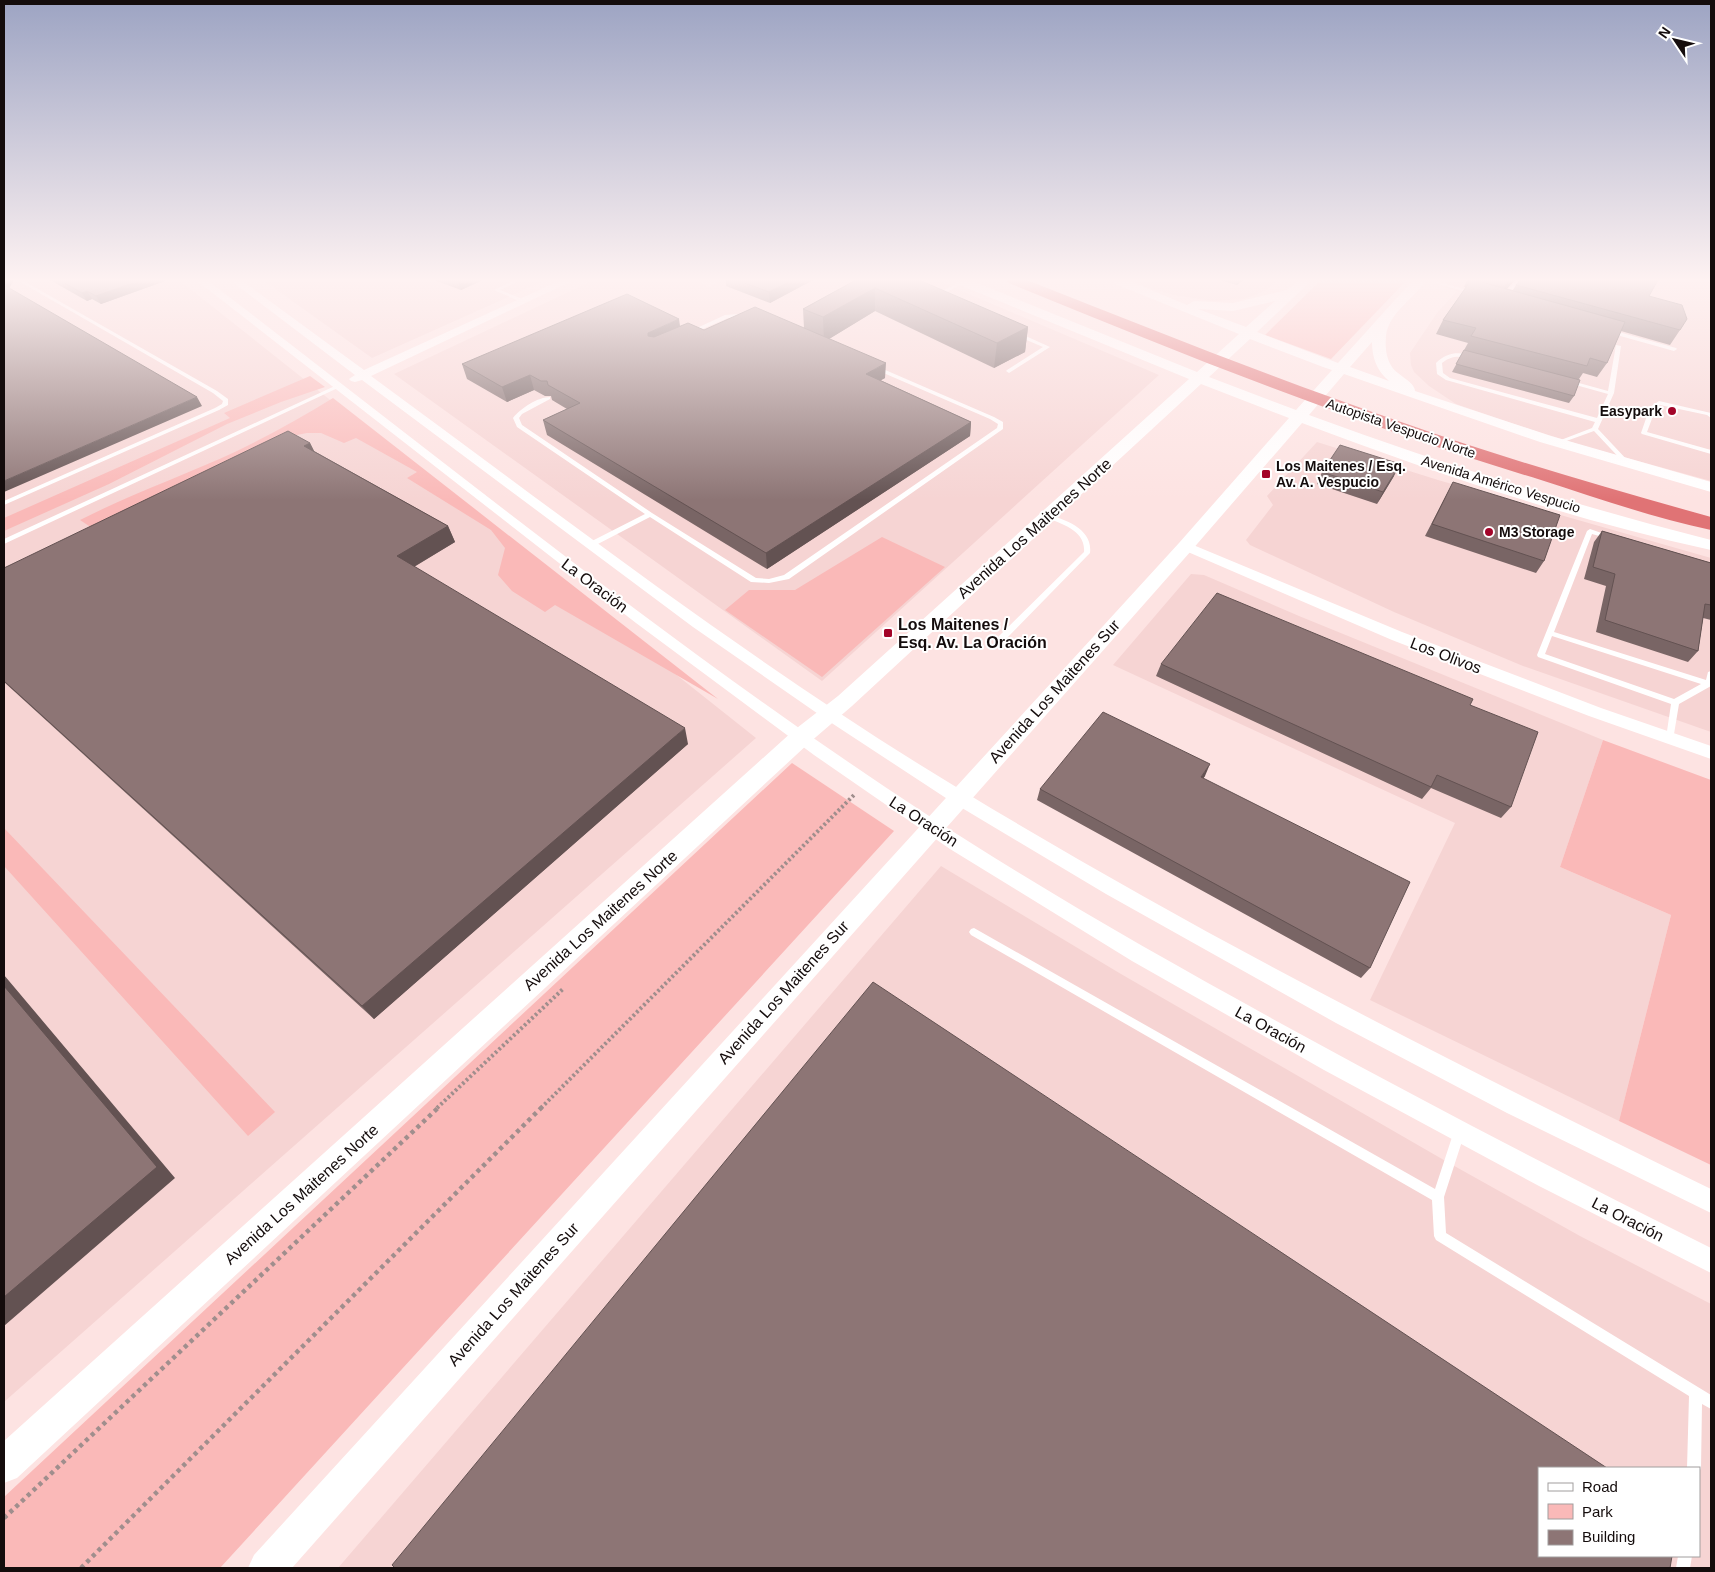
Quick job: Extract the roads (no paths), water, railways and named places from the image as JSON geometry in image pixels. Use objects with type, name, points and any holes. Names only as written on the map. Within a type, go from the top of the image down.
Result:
[{"type":"highway","name":"Autopista Vespucio Norte","points":[[1216,353],[1346,405],[1525,468],[1711,524]]},
{"type":"highway","name":"Autopista Vespucio Norte","points":[[1346,405],[1522,452],[1711,508]]},
{"type":"highway","points":[[1346,405],[1430,446],[1491,470],[1711,544]]},
{"type":"street","name":"La Oración","points":[[297,353],[616,601],[724,682],[932,827],[1060,907],[1228,1006],[1459,1132],[1711,1261]]},
{"type":"street","name":"La Oración","points":[[335,353],[698,623],[830,714],[958,797],[1113,888],[1343,1016],[1515,1105],[1711,1200]]},
{"type":"street","points":[[339,386],[410,353]]},
{"type":"street","name":"Avenida Américo Vespucio","points":[[1138,353],[1300,417],[1483,480],[1595,514],[1711,544]]},
{"type":"street","name":"Avenida Los Maitenes Norte","points":[[4,1465],[801,737],[830,714],[1225,353]]},
{"type":"street","points":[[1299,353],[1432,402],[1556,443],[1711,487]]},
{"type":"street","name":"Avenida Los Maitenes Sur","points":[[267,1568],[958,797],[1186,546],[1300,417],[1353,353]]},
{"type":"street","points":[[1378,353],[1385,368],[1406,387],[1432,402]]},
{"type":"street","name":"Los Olivos","points":[[1186,546],[1397,636],[1711,753]]},
{"type":"lane","points":[[4,503],[225,405],[226,400],[215,392],[147,353]]},
{"type":"lane","points":[[1009,371],[1037,353]]},
{"type":"lane","points":[[1456,353],[1446,356],[1439,363],[1440,374],[1448,379],[1599,421]]},
{"type":"lane","points":[[1458,353],[1476,358]]},
{"type":"lane","points":[[1556,443],[1595,429],[1611,393],[1617,353]]},
{"type":"lane","points":[[548,398],[520,413],[516,418],[519,426],[650,514],[754,580],[769,581],[786,577],[1000,429],[1001,423],[992,418],[863,362]]},
{"type":"lane","points":[[1563,381],[1611,393]]},
{"type":"lane","points":[[4,542],[339,386]]},
{"type":"lane","points":[[1711,416],[1660,403],[1653,407],[1644,433],[1711,452]]},
{"type":"lane","points":[[1595,429],[1629,465]]},
{"type":"lane","points":[[592,544],[650,514]]},
{"type":"lane","points":[[1002,638],[1087,553],[1088,543],[1081,533],[1047,516]]},
{"type":"lane","points":[[1618,540],[1590,531],[1541,656],[1675,702],[1709,684]]},
{"type":"lane","points":[[1550,633],[1709,684]]},
{"type":"lane","points":[[1709,684],[1711,674]]},
{"type":"lane","points":[[1670,738],[1675,702]]},
{"type":"lane","points":[[974,932],[1438,1197]]},
{"type":"lane","points":[[1459,1132],[1438,1197],[1440,1236],[1711,1402]]},
{"type":"lane","points":[[1694,1467],[1696,1393]]},
{"type":"place","name":"Easypark","points":[[1672,411]]},
{"type":"place","name":"Los Maitenes / Esq. Av. A. Vespucio","points":[[1266,474]]},
{"type":"place","name":"M3 Storage","points":[[1489,532]]},
{"type":"place","name":"Los Maitenes / Esq. Av. La Oración","points":[[888,633]]}]
